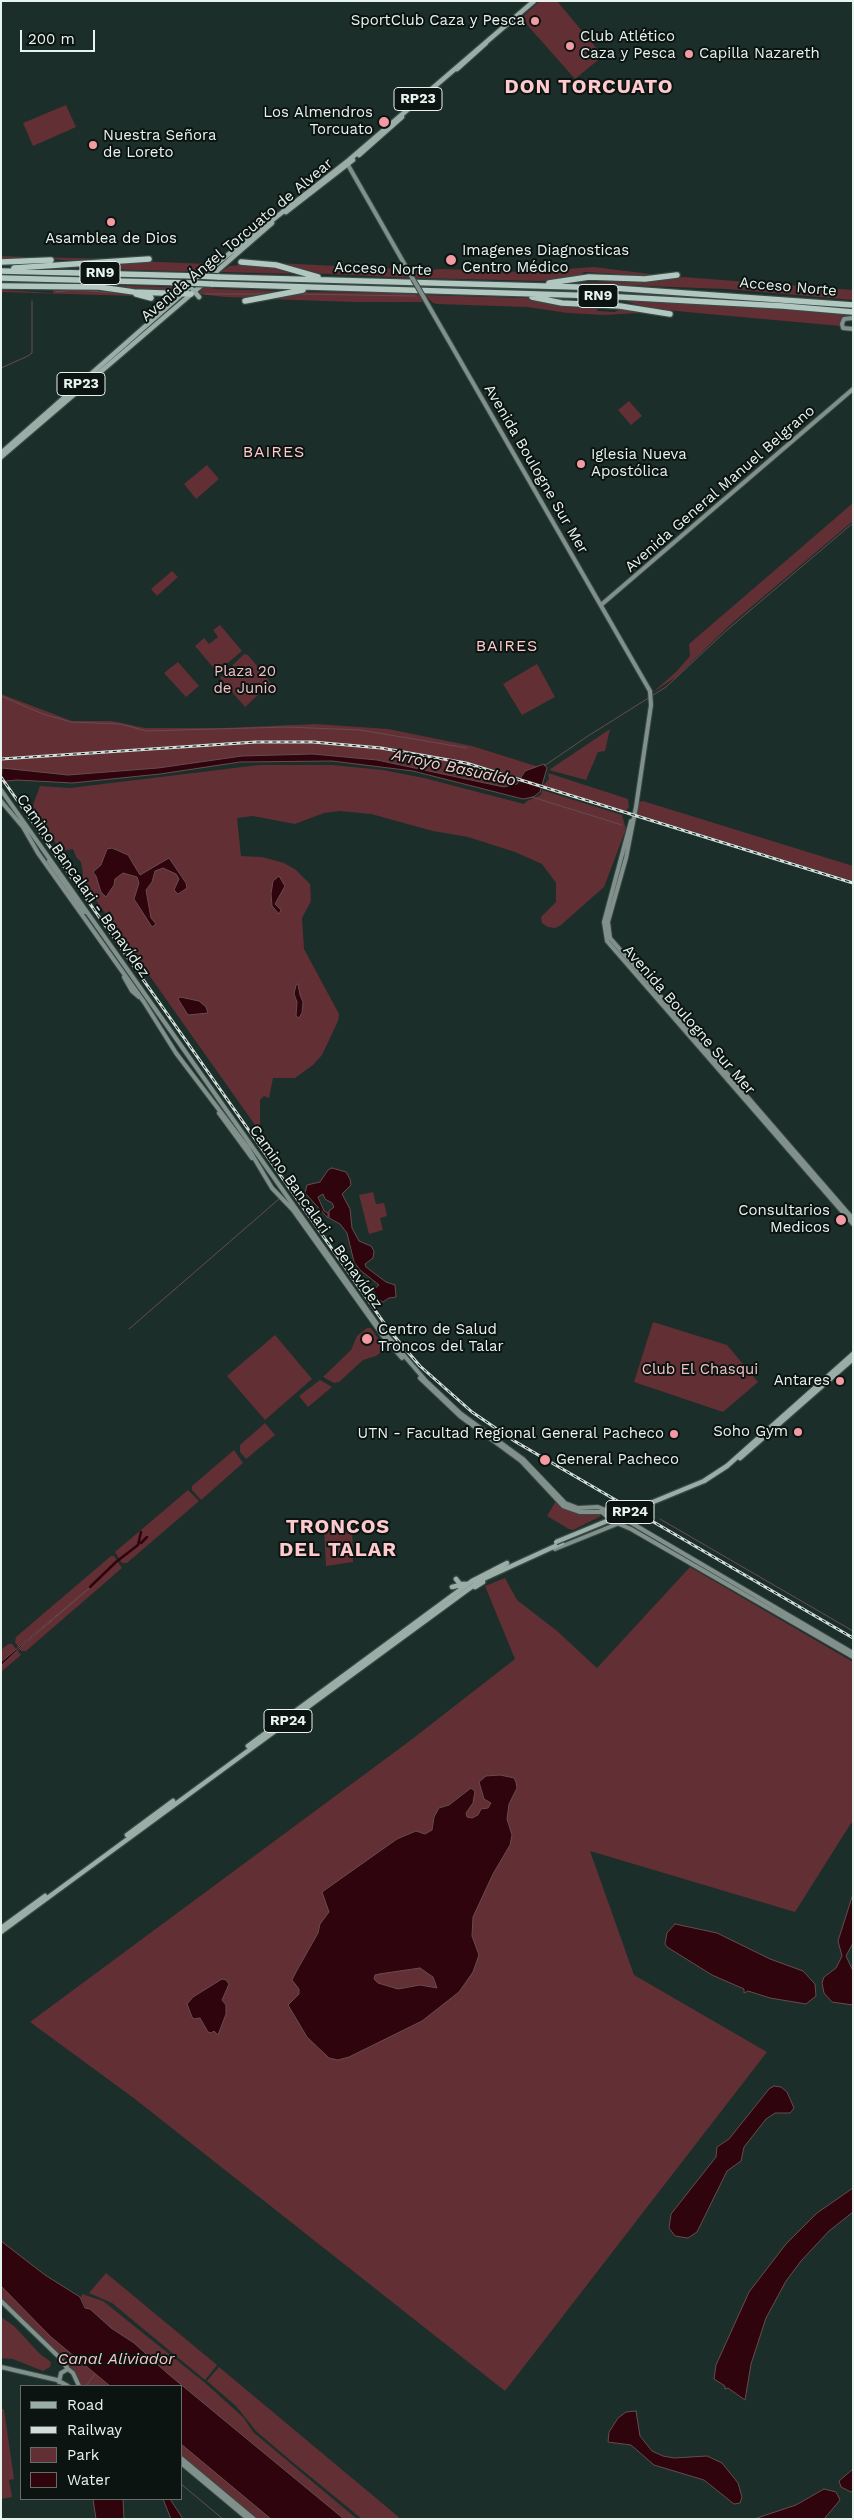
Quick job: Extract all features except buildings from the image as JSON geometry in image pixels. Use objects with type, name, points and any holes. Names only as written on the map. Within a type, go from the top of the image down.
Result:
[{"type":"highway","points":[[1,270],[47,264],[103,263],[119,260],[149,259]]},
{"type":"highway","points":[[1,262],[70,261],[103,263]]},
{"type":"highway","points":[[241,262],[276,265],[332,280]]},
{"type":"highway","name":"Acceso Norte","points":[[1,270],[196,280],[211,284],[508,292],[783,306],[853,312]]},
{"type":"highway","points":[[508,285],[560,282],[589,277],[637,279],[677,275]]},
{"type":"highway","name":"Acceso Norte","points":[[1,278],[196,280],[215,276],[508,285],[700,292],[853,305]]},
{"type":"highway","points":[[1,286],[192,293]]},
{"type":"highway","points":[[245,301],[293,291],[343,288]]},
{"type":"highway","points":[[114,289],[151,298]]},
{"type":"highway","points":[[508,292],[562,303],[620,306],[670,314]]},
{"type":"main road","name":"Avenida Ángel Torcuato de Alvear","points":[[1,458],[192,293],[215,276],[278,218],[347,163],[483,48],[488,41],[534,1]]},
{"type":"main road","name":"Avenida Ángel Torcuato de Alvear","points":[[1,453],[183,294],[214,263],[347,163]]},
{"type":"main road","name":"Avenida Boulogne Sur Mer","points":[[347,163],[650,693],[651,703],[626,858],[608,922],[612,941],[853,1219]]},
{"type":"main road","points":[[214,263],[215,276]]},
{"type":"main road","points":[[196,280],[192,293],[199,297]]},
{"type":"main road","points":[[853,318],[844,319],[843,328],[853,329]]},
{"type":"main road","name":"Avenida General Manuel Belgrano","points":[[601,605],[853,388]]},
{"type":"main road","name":"Camino Bancalari - Benavídez","points":[[1,790],[25,827],[68,884],[377,1324],[431,1386],[470,1421],[523,1459],[562,1501],[578,1508],[598,1507],[621,1518],[853,1653]]},
{"type":"main road","name":"Avenida Boulogne Sur Mer","points":[[636,797],[605,918],[604,930],[607,941],[853,1224]]},
{"type":"main road","name":"Camino Bancalari - Benavídez","points":[[1,801],[25,827],[38,853],[115,962],[130,989],[145,1004],[174,1049]]},
{"type":"main road","points":[[25,827],[100,941]]},
{"type":"main road","points":[[76,902],[98,927]]},
{"type":"main road","points":[[164,1020],[182,1048],[180,1052],[174,1049]]},
{"type":"main road","points":[[174,1049],[186,1065]]},
{"type":"main road","points":[[186,1065],[183,1057],[187,1055],[205,1079]]},
{"type":"main road","name":"Camino Bancalari - Benavídez","points":[[186,1065],[268,1182],[293,1210],[383,1336],[443,1402],[521,1461],[561,1504],[576,1511],[600,1511],[617,1524],[631,1529],[853,1657]]},
{"type":"main road","points":[[268,1182],[274,1189],[278,1189],[270,1171]]},
{"type":"main road","name":"RP24","points":[[705,1483],[727,1466],[853,1354]]},
{"type":"main road","name":"RP24","points":[[1,1928],[472,1581],[493,1569],[705,1483],[724,1471],[853,1359]]},
{"type":"main road","points":[[461,1594],[500,1572],[617,1524],[621,1518]]},
{"type":"main road","name":"RP24","points":[[1,1932],[488,1575],[559,1543]]},
{"type":"main road","points":[[456,1579],[463,1585]]},
{"type":"main road","points":[[452,1587],[472,1581]]},
{"type":"main road","points":[[1,2301],[59,2357],[68,2370],[73,2373],[79,2385]]},
{"type":"main road","points":[[1,2367],[66,2385]]},
{"type":"main road","points":[[60,2382],[61,2373],[68,2370]]},
{"type":"main road","points":[[70,2385],[73,2384],[75,2377]]},
{"type":"main road","points":[[182,2459],[254,2519]]},
{"type":"main road","points":[[182,2464],[248,2519]]},
{"type":"green space","name":"Club Atlético Caza y Pesca","points":[[540,1],[557,1],[603,56],[575,79],[521,18]]},
{"type":"green space","points":[[66,105],[76,127],[33,146],[23,123]]},
{"type":"green space","points":[[1,256],[115,259],[99,261],[1,258]]},
{"type":"green space","points":[[137,261],[213,265],[203,272],[70,268],[106,268]]},
{"type":"green space","points":[[276,263],[398,269],[406,272],[412,278],[308,273]]},
{"type":"green space","points":[[229,266],[274,266],[298,274],[221,272]]},
{"type":"green space","points":[[594,267],[658,275],[585,272],[582,273],[584,274],[564,280],[542,281],[416,278],[413,271],[442,269],[525,272]]},
{"type":"green space","points":[[683,277],[853,290],[853,300],[727,289],[564,283],[637,282]]},
{"type":"green space","points":[[106,285],[188,287],[182,292],[132,290]]},
{"type":"green space","points":[[204,287],[282,291],[253,298],[198,294]]},
{"type":"green space","points":[[67,288],[95,289],[135,296],[1,292],[1,290],[53,293],[53,290]]},
{"type":"green space","points":[[294,292],[413,293],[420,295],[423,301],[355,302],[266,299]]},
{"type":"green space","points":[[425,295],[527,298],[570,307],[596,308],[598,311],[615,312],[620,309],[626,311],[625,309],[659,312],[604,315],[568,313],[527,307],[437,304],[433,303]]},
{"type":"green space","points":[[625,301],[725,305],[853,315],[853,317],[842,318],[840,326],[648,308]]},
{"type":"green space","points":[[629,401],[642,416],[631,425],[618,410]]},
{"type":"green space","points":[[207,465],[219,479],[196,499],[184,484]]},
{"type":"green space","points":[[853,503],[853,521],[731,624],[676,677],[652,693],[676,672],[690,656],[689,644]]},
{"type":"green space","points":[[172,571],[178,577],[157,596],[151,589]]},
{"type":"green space","points":[[220,625],[242,651],[217,672],[195,646],[204,638],[209,644],[218,637],[213,630]]},
{"type":"green space","name":"Plaza 20 de Junio","points":[[244,654],[248,655],[271,683],[245,707],[220,678]]},
{"type":"green space","points":[[178,662],[199,686],[186,697],[164,673]]},
{"type":"green space","points":[[537,664],[555,697],[522,715],[503,684]]},
{"type":"green space","points":[[1,694],[72,721],[112,721],[145,728],[225,728],[316,724],[388,729],[472,746],[539,767],[525,771],[514,785],[504,787],[377,760],[313,754],[242,756],[158,768],[68,775],[1,769]]},
{"type":"green space","points":[[610,729],[605,751],[598,752],[586,780],[549,770]]},
{"type":"green space","points":[[259,765],[332,765],[383,770],[424,778],[524,804],[541,795],[542,790],[622,815],[626,829],[604,887],[561,925],[555,928],[548,927],[542,923],[541,917],[556,902],[556,883],[542,864],[515,852],[468,837],[433,831],[371,814],[340,811],[324,813],[295,824],[253,816],[237,818],[241,856],[262,857],[284,863],[296,870],[310,884],[311,901],[302,918],[304,949],[339,1014],[338,1021],[322,1055],[313,1065],[295,1078],[273,1078],[269,1098],[264,1096],[260,1100],[260,1132],[81,879],[83,874],[81,862],[76,857],[73,849],[61,851],[32,808],[40,786],[70,788]]},
{"type":"green space","points":[[548,773],[628,799],[629,807],[626,811],[543,786],[549,779]]},
{"type":"green space","points":[[643,801],[853,866],[853,881],[636,814],[639,802]]},
{"type":"green space","points":[[373,1192],[376,1204],[384,1203],[387,1216],[380,1218],[383,1230],[369,1234],[359,1195]]},
{"type":"green space","name":"Club El Chasqui","points":[[653,1322],[727,1345],[758,1382],[723,1412],[634,1382]]},
{"type":"green space","points":[[367,1328],[371,1328],[385,1349],[376,1356],[363,1360],[339,1382],[334,1383],[323,1377],[351,1350],[357,1336]]},
{"type":"green space","points":[[275,1335],[312,1379],[265,1420],[227,1376]]},
{"type":"green space","points":[[320,1380],[332,1387],[308,1407],[299,1396]]},
{"type":"green space","points":[[265,1423],[275,1435],[246,1459],[240,1452],[240,1445]]},
{"type":"green space","points":[[234,1450],[243,1463],[201,1500],[192,1490],[192,1486]]},
{"type":"green space","points":[[188,1490],[199,1501],[127,1563],[122,1563],[115,1552]]},
{"type":"green space","points":[[556,1501],[564,1507],[600,1514],[601,1516],[573,1530],[569,1529],[547,1516]]},
{"type":"green space","points":[[352,1525],[353,1562],[326,1566],[324,1526]]},
{"type":"green space","points":[[111,1556],[114,1556],[122,1568],[26,1651],[21,1651],[15,1642],[16,1637]]},
{"type":"green space","points":[[690,1567],[853,1662],[853,1820],[795,1912],[590,1851],[634,1975],[767,2052],[505,2391],[135,2099],[30,2022],[411,1740],[515,1659],[485,1586],[505,1578],[517,1600],[557,1631],[597,1668]]},
{"type":"green space","points":[[8,1644],[12,1644],[21,1655],[1,1672],[1,1650]]},
{"type":"green space","points":[[106,2273],[217,2365],[205,2380],[112,2303],[89,2293]]},
{"type":"green space","points":[[1,2286],[51,2337],[109,2385],[80,2385],[76,2374],[67,2367],[58,2354],[1,2299]]},
{"type":"green space","points":[[82,2294],[103,2301],[204,2382],[243,2417],[253,2432],[357,2519],[344,2519],[167,2373],[134,2343],[111,2328],[90,2309],[86,2308],[81,2298]]},
{"type":"green space","points":[[1,2317],[14,2326],[40,2354],[51,2362],[50,2367],[43,2371],[13,2359],[1,2358]]},
{"type":"green space","points":[[219,2367],[401,2519],[362,2519],[290,2460],[256,2431],[236,2406],[207,2381]]},
{"type":"green space","points":[[1,2409],[4,2409],[14,2479],[9,2480],[12,2497],[1,2499]]},
{"type":"green space","points":[[182,2445],[271,2519],[256,2519],[182,2457]]},
{"type":"water","name":"Arroyo Basualdo","points":[[313,754],[377,760],[504,787],[517,784],[525,771],[544,764],[547,768],[540,792],[533,797],[523,799],[413,771],[332,761],[240,762],[160,774],[72,783],[17,780],[7,781],[1,785],[2,768],[68,775],[158,768],[242,756]]},
{"type":"water","points":[[112,848],[128,855],[140,875],[169,858],[186,883],[187,888],[178,894],[174,890],[179,879],[176,874],[163,868],[155,871],[152,882],[146,890],[151,918],[156,924],[152,927],[134,899],[139,883],[137,877],[123,873],[115,879],[114,885],[106,897],[101,892],[93,872],[101,865],[107,849]]},
{"type":"water","points":[[279,876],[285,886],[275,904],[281,910],[279,914],[272,906],[271,894],[273,881]]},
{"type":"water","points":[[298,984],[303,1002],[302,1013],[299,1018],[296,1016],[297,1002],[294,994]]},
{"type":"water","points":[[180,997],[199,1001],[206,1007],[208,1013],[188,1015],[178,999]]},
{"type":"water","points":[[332,1168],[346,1172],[350,1179],[351,1185],[342,1194],[350,1209],[352,1228],[359,1241],[371,1246],[374,1251],[373,1258],[365,1264],[366,1267],[386,1282],[395,1285],[396,1297],[389,1298],[383,1302],[378,1299],[373,1290],[379,1285],[360,1270],[354,1262],[347,1233],[340,1224],[329,1218],[329,1211],[334,1207],[332,1203],[325,1199],[323,1194],[318,1197],[324,1211],[328,1213],[328,1218],[305,1193],[307,1185],[320,1182],[328,1170]]},
{"type":"water","points":[[93,1585],[22,1646],[1,1666],[1,1662]]},
{"type":"water","points":[[500,1775],[514,1778],[517,1788],[509,1804],[507,1819],[512,1835],[510,1845],[493,1874],[473,1917],[472,1936],[479,1955],[473,1972],[459,1992],[422,2021],[349,2057],[338,2060],[329,2058],[307,2037],[288,2005],[299,1994],[299,1989],[292,1980],[318,1933],[320,1924],[329,1912],[322,1892],[397,1839],[416,1831],[425,1834],[432,1830],[434,1817],[439,1808],[449,1805],[471,1788],[475,1791],[473,1803],[466,1813],[467,1817],[472,1818],[478,1815],[481,1809],[488,1808],[491,1803],[484,1799],[479,1782],[486,1776]],"holes":[[[420,1968],[433,1977],[437,1988],[420,1985],[398,1989],[378,1983],[374,1979],[375,1975],[379,1974]]]},
{"type":"water","points":[[853,1894],[853,1943],[846,1956],[853,1971],[853,2005],[832,2002],[824,1993],[822,1983],[824,1977],[836,1968],[842,1956],[838,1941]]},
{"type":"water","points":[[675,1924],[717,1933],[770,1959],[803,1971],[815,1984],[816,1996],[806,2004],[770,1998],[748,1991],[744,1993],[744,1989],[712,1975],[667,1947],[665,1944],[667,1933]]},
{"type":"water","points":[[222,1979],[226,1980],[229,1984],[222,2000],[226,2005],[226,2014],[218,2035],[214,2031],[208,2032],[200,2018],[194,2019],[192,2017],[187,2004],[193,1997]]},
{"type":"water","points":[[774,2086],[781,2087],[787,2092],[794,2108],[790,2113],[775,2113],[766,2119],[744,2147],[741,2161],[727,2171],[697,2232],[688,2238],[675,2236],[669,2228],[671,2214],[716,2157],[717,2147],[729,2139],[769,2089]]},
{"type":"water","points":[[853,2188],[853,2212],[829,2231],[801,2261],[786,2281],[766,2318],[751,2364],[745,2400],[728,2388],[725,2389],[725,2386],[714,2379],[716,2365],[749,2292],[786,2244],[817,2213]]},
{"type":"water","name":"Canal Aliviador","points":[[1,2241],[45,2275],[80,2297],[85,2308],[90,2309],[111,2328],[134,2343],[182,2385],[109,2385],[51,2337],[1,2286]]},
{"type":"water","name":"Canal Aliviador","points":[[182,2385],[344,2519],[271,2519],[182,2445]]},
{"type":"water","points":[[636,2411],[640,2436],[652,2451],[674,2458],[707,2456],[722,2463],[738,2483],[742,2497],[740,2503],[734,2504],[704,2480],[654,2465],[631,2445],[608,2442],[609,2432],[618,2418],[626,2412]]},
{"type":"water","points":[[853,2469],[853,2491],[851,2492],[841,2487],[839,2481]]},
{"type":"water","points":[[824,2489],[836,2492],[840,2500],[824,2519],[754,2519],[796,2505]]},
{"type":"water","points":[[93,2500],[123,2500],[124,2519],[96,2519]]},
{"type":"water","points":[[163,2500],[171,2500],[183,2519],[171,2519]]},
{"type":"waterway","points":[[56,292],[74,290],[117,293]]},
{"type":"waterway","points":[[205,294],[264,294]]},
{"type":"waterway","points":[[293,294],[415,296]]},
{"type":"waterway","points":[[1,368],[32,353],[32,301]]},
{"type":"waterway","name":"Arroyo Basualdo","points":[[544,766],[666,687],[727,630],[853,523]]},
{"type":"waterway","points":[[1,696],[43,714],[71,722],[121,724],[146,731],[286,727],[360,730],[467,748]]},
{"type":"waterway","points":[[532,797],[622,825]]},
{"type":"waterway","points":[[129,1329],[279,1199]]},
{"type":"waterway","points":[[660,1519],[853,1631]]},
{"type":"waterway","points":[[90,1587],[116,1562],[138,1545],[141,1532]]},
{"type":"waterway","points":[[141,1543],[147,1537]]},
{"type":"waterway","points":[[87,2385],[95,2374]]},
{"type":"waterway","points":[[182,2485],[223,2519]]},
{"type":"railway","points":[[1,759],[256,742],[313,742],[381,748],[466,763],[853,883]]},
{"type":"railway","points":[[1,777],[389,1330],[420,1366],[472,1412],[516,1442],[853,1638]]},
{"type":"place","name":"SportClub Caza y Pesca","points":[[535,21]]},
{"type":"place","name":"Club Atlético Caza y Pesca","points":[[570,46]]},
{"type":"place","name":"Capilla Nazareth","points":[[689,54]]},
{"type":"place","name":"Los Almendros Torcuato","points":[[384,122]]},
{"type":"place","name":"Nuestra Señora de Loreto","points":[[93,145]]},
{"type":"place","name":"Asamblea de Dios","points":[[111,222]]},
{"type":"place","name":"Imagenes Diagnosticas Centro Médico","points":[[451,260]]},
{"type":"place","name":"Iglesia Nueva Apostólica","points":[[581,464]]},
{"type":"place","name":"Consultarios Medicos","points":[[841,1220]]},
{"type":"place","name":"Centro de Salud Troncos del Talar","points":[[367,1339]]},
{"type":"place","name":"Antares","points":[[840,1381]]},
{"type":"place","name":"Soho Gym","points":[[798,1432]]},
{"type":"place","name":"UTN - Facultad Regional General Pacheco","points":[[674,1434]]},
{"type":"place","name":"General Pacheco","points":[[545,1460]]},
{"type":"district","name":"DON TORCUATO","points":[[589,87]]},
{"type":"district","name":"BAIRES","points":[[274,452]]},
{"type":"district","name":"BAIRES","points":[[507,646]]},
{"type":"district","name":"TRONCOS DEL TALAR","points":[[338,1538]]}]
